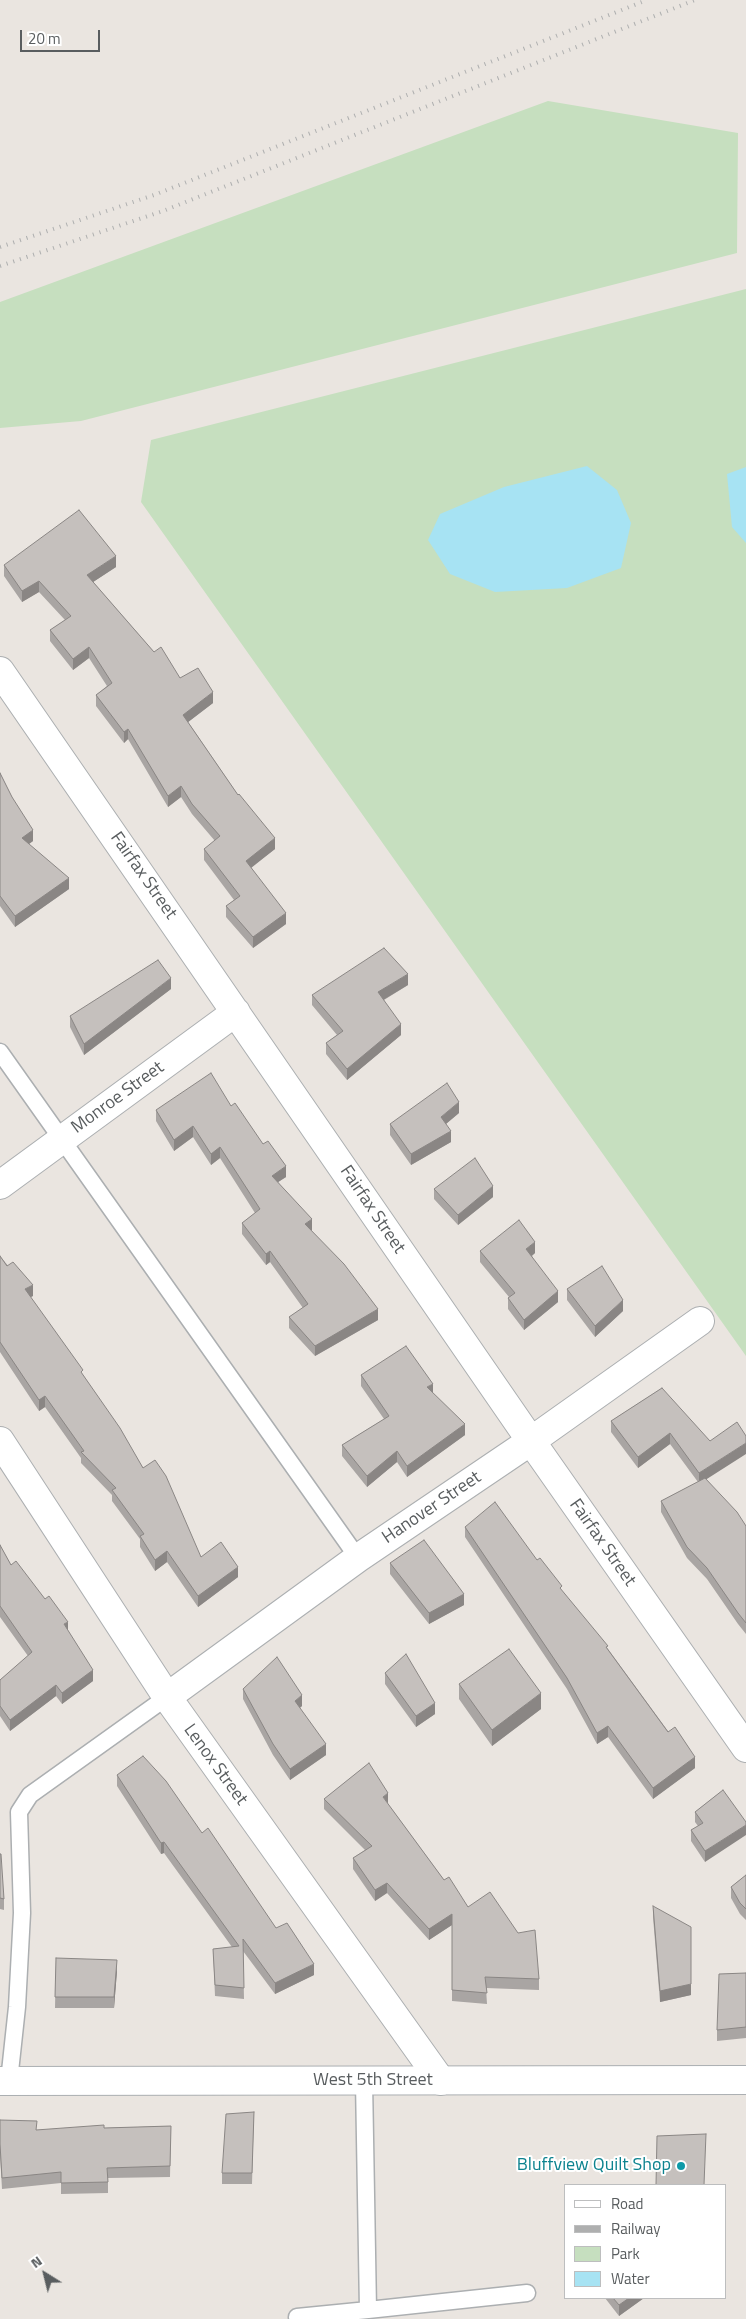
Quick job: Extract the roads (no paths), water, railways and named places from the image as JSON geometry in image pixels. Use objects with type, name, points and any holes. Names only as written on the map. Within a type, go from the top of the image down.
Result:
[{"type":"street","name":"Fairfax Street","points":[[0,671],[531,1441],[746,1748]]},
{"type":"street","name":"Monroe Street","points":[[0,1185],[236,1012]]},
{"type":"street","name":"Hanover Street","points":[[166,1697],[358,1558],[531,1441],[700,1321]]},
{"type":"street","name":"Lenox Street","points":[[0,1441],[166,1697],[441,2081]]},
{"type":"street","name":"West 5th Street","points":[[4,2081],[746,2080]]},
{"type":"lane","points":[[0,1052],[358,1558]]},
{"type":"lane","points":[[4,2081],[17,2007],[22,1914],[19,1812],[30,1795],[166,1697]]},
{"type":"lane","points":[[364,2081],[368,2310]]},
{"type":"lane","points":[[297,2316],[527,2293]]},
{"type":"water","points":[[587,466],[617,490],[631,523],[621,568],[567,588],[495,592],[450,574],[428,540],[440,514],[504,487]]},
{"type":"water","points":[[746,467],[746,543],[732,527],[727,474]]},
{"type":"railway","points":[[0,247],[154,195],[647,0]]},
{"type":"railway","points":[[0,266],[163,211],[695,0]]},
{"type":"place","name":"Bluffview Quilt Shop","points":[[681,2166]]}]
